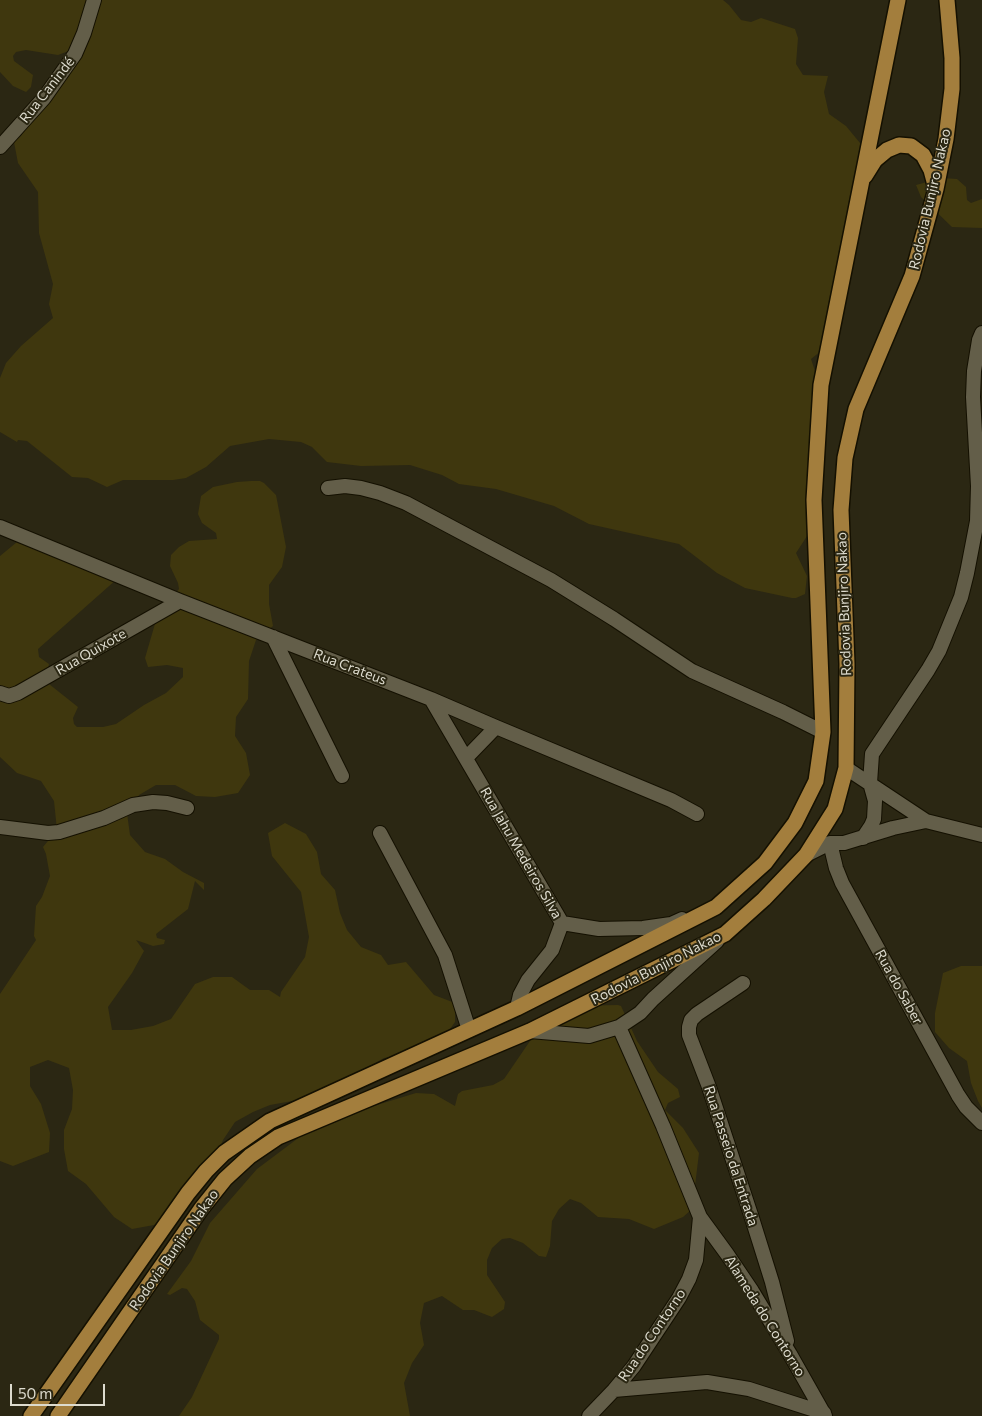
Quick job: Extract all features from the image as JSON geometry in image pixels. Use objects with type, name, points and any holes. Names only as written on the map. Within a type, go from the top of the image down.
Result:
[{"type":"main road","name":"Rodovia Bunjiro Nakao","points":[[31,1416],[188,1193],[224,1153],[270,1121],[517,1008],[716,906],[765,863],[795,823],[816,781],[823,732],[814,500],[821,385],[898,0]]},
{"type":"main road","name":"Rodovia Bunjiro Nakao","points":[[58,1416],[201,1209],[225,1179],[250,1156],[278,1137],[530,1031],[725,934],[764,899],[806,855],[835,809],[846,768],[846,664],[841,510],[845,458],[856,409],[912,276],[936,189],[946,139],[952,89],[952,58],[947,0]]},
{"type":"main road","points":[[861,182],[875,160],[887,150],[899,146],[912,146],[923,155],[931,170],[936,189]]},
{"type":"street","name":"Rua Canindé","points":[[0,147],[44,98],[75,54],[94,0]]},
{"type":"street","points":[[863,838],[874,819],[875,801],[870,783],[872,754],[939,651],[961,597],[967,573],[977,521],[978,486],[973,397],[974,372],[979,340],[982,333]]},
{"type":"street","points":[[328,488],[345,486],[361,488],[406,503],[551,580],[692,671],[823,732]]},
{"type":"street","name":"Rua Crateus","points":[[0,527],[180,601],[431,699],[671,800],[697,814]]},
{"type":"street","name":"Rua Quixote","points":[[0,694],[9,696],[18,693],[180,601]]},
{"type":"street","points":[[273,638],[342,776]]},
{"type":"street","name":"Rua Jahu Medeiros Silva","points":[[431,699],[562,923],[552,950],[528,980],[520,995],[517,1008]]},
{"type":"street","points":[[466,758],[496,727]]},
{"type":"street","points":[[846,768],[926,821],[982,836]]},
{"type":"street","points":[[0,827],[53,832],[74,828],[104,818],[133,805],[160,802],[187,808]]},
{"type":"street","points":[[806,855],[830,843],[844,843],[893,828],[926,821]]},
{"type":"street","points":[[380,833],[445,955],[468,1030]]},
{"type":"street","name":"Rua do Saber","points":[[830,843],[842,883],[958,1095],[982,1124]]},
{"type":"street","points":[[562,923],[599,929],[643,928],[671,924],[716,906]]},
{"type":"street","points":[[530,1031],[589,1036],[619,1027],[640,1013],[653,998],[725,934]]},
{"type":"street","name":"Rua Passeio da Entrada","points":[[743,983],[697,1014],[691,1020],[689,1036],[706,1080],[756,1230],[772,1282],[790,1354]]},
{"type":"street","points":[[619,1027],[663,1126],[700,1217]]},
{"type":"street","name":"Alameda do Contorno","points":[[700,1217],[752,1291],[825,1415]]},
{"type":"street","name":"Rua do Contorno","points":[[614,1390],[647,1347],[689,1280],[696,1260],[700,1217]]},
{"type":"street","name":"Rua do Contorno","points":[[614,1390],[707,1382],[749,1389],[825,1415]]},
{"type":"street","points":[[590,1416],[614,1390]]},
{"type":"shaded area","points":[[0,0],[723,0],[741,20],[751,22],[761,18],[795,29],[798,38],[796,64],[803,75],[828,76],[824,92],[829,114],[846,126],[860,143],[873,152],[844,229],[843,268],[821,351],[811,359],[817,377],[809,533],[796,553],[807,576],[805,594],[792,598],[745,588],[717,573],[679,544],[589,524],[554,506],[496,489],[459,484],[442,475],[410,465],[361,466],[327,462],[312,447],[301,442],[269,439],[230,446],[206,467],[186,478],[173,480],[123,480],[107,487],[88,478],[72,477],[27,441],[18,440],[17,442],[0,432],[0,378],[6,363],[21,346],[53,318],[49,304],[53,284],[39,233],[38,192],[18,163],[14,142],[21,136],[79,47],[58,55],[26,50],[16,52],[13,56],[14,61],[33,75],[31,87],[26,92],[13,86],[0,72]]},
{"type":"shaded area","points":[[942,178],[957,179],[966,187],[967,200],[971,203],[982,199],[982,228],[952,227],[921,197],[916,185]]},
{"type":"shaded area","points":[[251,481],[264,483],[276,495],[286,547],[282,567],[269,585],[269,604],[273,626],[256,640],[249,661],[248,699],[236,717],[235,736],[246,753],[250,775],[238,793],[215,797],[196,796],[175,785],[156,785],[139,795],[127,813],[130,835],[145,852],[165,859],[183,872],[204,883],[204,890],[195,881],[188,909],[156,934],[157,938],[165,940],[164,944],[153,946],[136,940],[144,951],[132,973],[108,1007],[112,1030],[131,1030],[153,1026],[171,1019],[195,984],[213,977],[232,977],[250,990],[269,990],[280,997],[281,992],[305,957],[309,937],[301,892],[272,856],[268,833],[285,823],[306,834],[317,852],[321,874],[335,890],[340,913],[347,930],[361,947],[381,955],[388,965],[406,962],[434,995],[455,1003],[455,1022],[443,1039],[407,1054],[384,1058],[367,1068],[355,1086],[337,1093],[270,1105],[235,1122],[223,1140],[215,1161],[171,1214],[154,1225],[132,1229],[114,1217],[86,1184],[68,1171],[64,1149],[64,1130],[72,1109],[73,1090],[69,1068],[48,1060],[30,1067],[30,1086],[41,1104],[50,1133],[49,1152],[13,1166],[0,1161],[0,994],[36,940],[34,936],[36,906],[42,897],[50,876],[43,847],[57,830],[54,801],[41,781],[17,773],[0,757],[0,556],[17,542],[30,539],[117,579],[38,649],[39,657],[49,664],[46,677],[49,684],[78,707],[73,718],[74,724],[77,727],[103,727],[116,724],[166,693],[183,677],[183,668],[167,665],[148,667],[145,658],[157,617],[179,589],[170,566],[171,555],[189,541],[217,539],[216,533],[202,523],[198,514],[201,496],[213,487]]},
{"type":"shaded area","points":[[961,966],[982,966],[982,1108],[971,1083],[967,1061],[949,1048],[935,1032],[935,1013],[943,973]]},
{"type":"shaded area","points":[[573,1006],[621,1006],[637,1041],[658,1072],[678,1089],[680,1097],[668,1103],[665,1110],[683,1128],[699,1153],[691,1210],[683,1217],[654,1229],[629,1219],[598,1217],[581,1203],[570,1199],[559,1209],[552,1221],[550,1246],[546,1257],[539,1256],[523,1243],[510,1238],[502,1239],[492,1248],[487,1260],[487,1275],[505,1302],[504,1309],[492,1317],[474,1310],[463,1310],[442,1296],[424,1303],[420,1323],[424,1345],[412,1363],[404,1383],[410,1416],[179,1416],[192,1397],[219,1339],[219,1335],[200,1320],[195,1301],[187,1289],[182,1288],[170,1295],[167,1294],[191,1261],[210,1223],[257,1169],[309,1130],[331,1119],[416,1093],[434,1094],[455,1106],[458,1094],[462,1091],[493,1085],[504,1079],[545,1019]]}]
